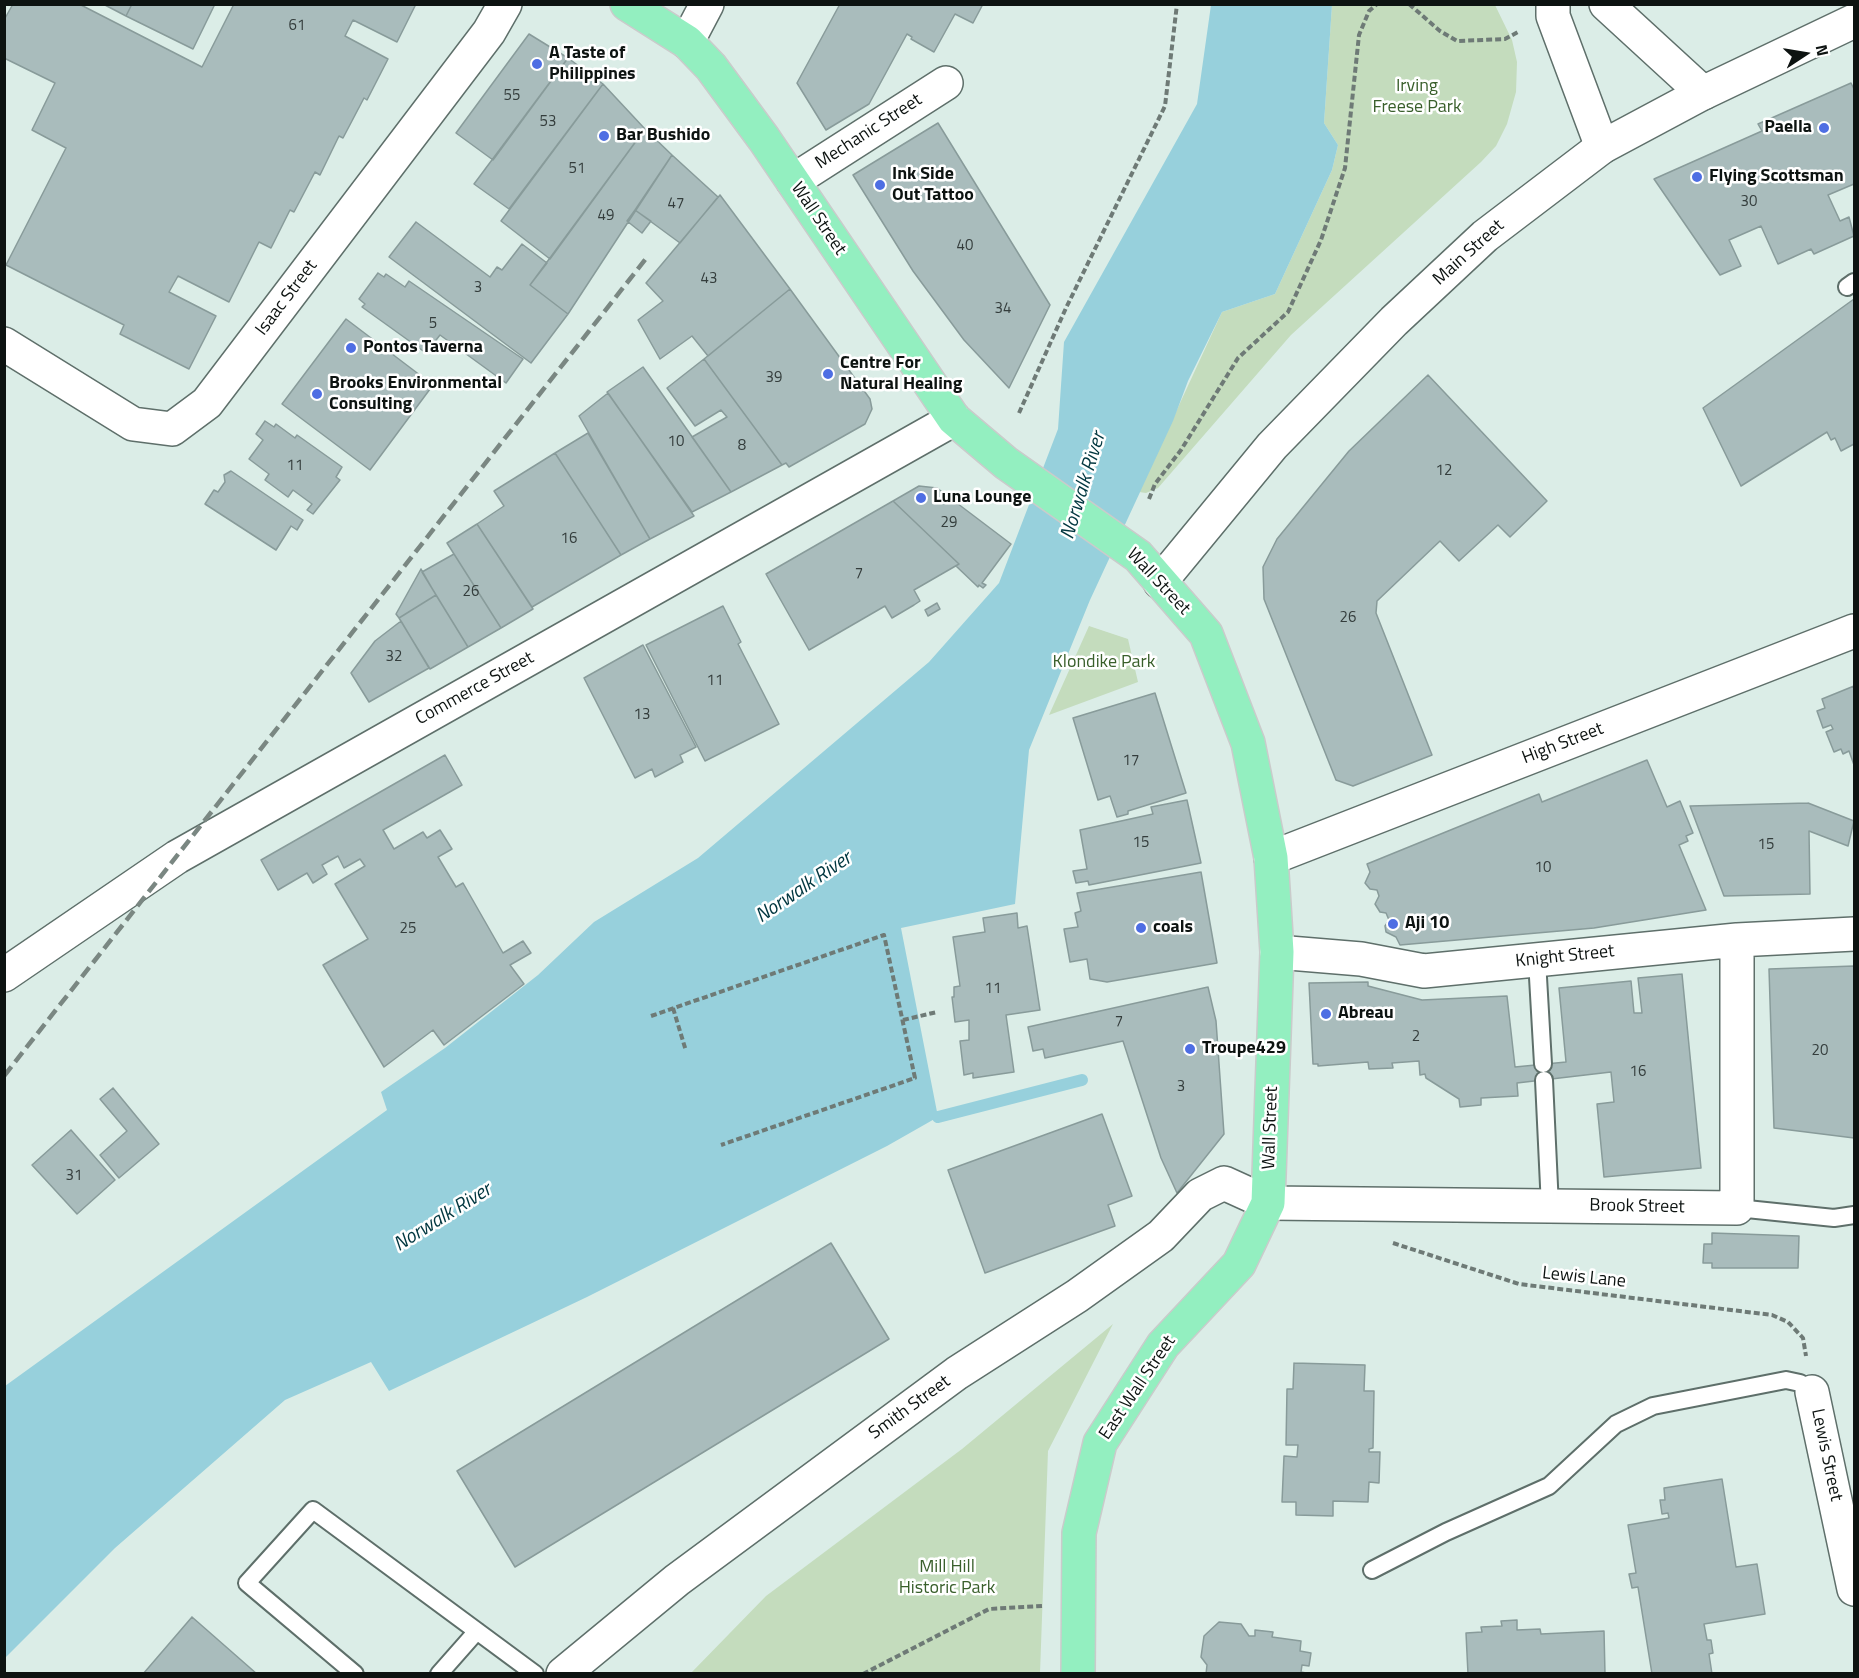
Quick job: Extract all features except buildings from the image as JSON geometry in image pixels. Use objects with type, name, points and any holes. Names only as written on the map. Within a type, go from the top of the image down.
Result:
[{"type":"main road","name":"Wall Street","points":[[627,4],[687,42],[711,67],[793,181],[954,419],[1006,464],[1138,556],[1206,634],[1248,743],[1271,858],[1277,952],[1268,1203]]},
{"type":"main road","name":"East Wall Street","points":[[1078,1674],[1079,1533],[1100,1443],[1163,1345],[1239,1264],[1268,1203]]},
{"type":"street","name":"Isaac Street","points":[[4,344],[133,424],[172,429],[207,403],[489,32],[505,4]]},
{"type":"street","points":[[687,42],[707,4]]},
{"type":"street","points":[[1606,4],[1703,93]]},
{"type":"street","points":[[1553,10],[1602,147]]},
{"type":"street","name":"Main Street","points":[[1160,582],[1272,446],[1394,321],[1485,236],[1602,147],[1703,93],[1854,21]]},
{"type":"street","name":"Mechanic Street","points":[[793,181],[946,83]]},
{"type":"street","name":"Commerce Street","points":[[4,975],[177,857],[954,419]]},
{"type":"street","name":"High Street","points":[[1271,858],[1854,631]]},
{"type":"street","name":"Knight Street","points":[[1277,952],[1361,959],[1424,971],[1737,940],[1854,934]]},
{"type":"street","points":[[1737,940],[1737,1208]]},
{"type":"street","name":"Smith Street","points":[[563,1674],[677,1580],[957,1373],[1077,1296],[1161,1236],[1200,1195],[1224,1183],[1268,1203]]},
{"type":"street","name":"Brook Street","points":[[1268,1203],[1737,1208]]},
{"type":"street","name":"Lewis Street","points":[[1812,1392],[1854,1588]]},
{"type":"lane","points":[[1537,960],[1550,1206]]},
{"type":"lane","points":[[1737,1208],[1834,1218],[1854,1215]]},
{"type":"lane","points":[[1372,1570],[1446,1532],[1549,1486],[1616,1424],[1653,1406],[1786,1380],[1800,1383],[1812,1392]]},
{"type":"lane","points":[[356,1674],[247,1583],[313,1510],[535,1674]]},
{"type":"lane","points":[[439,1674],[477,1631]]},
{"type":"path","points":[[1019,413],[1066,308],[1165,106],[1177,4]]},
{"type":"path","points":[[1149,499],[1155,484],[1181,450],[1238,358],[1288,312],[1321,240],[1345,168],[1359,34],[1369,11],[1377,4]]},
{"type":"path","points":[[1409,4],[1440,31],[1457,41],[1479,42],[1505,39],[1553,10]]},
{"type":"path","points":[[651,1016],[884,935],[915,1078],[720,1145]]},
{"type":"path","points":[[673,1008],[686,1050]]},
{"type":"path","points":[[902,1020],[937,1012]]},
{"type":"path","name":"Lewis Lane","points":[[1386,1241],[1519,1284],[1772,1315],[1788,1322],[1803,1338],[1812,1392]]},
{"type":"path","points":[[864,1674],[989,1609],[1079,1604]]},
{"type":"green space","name":"Irving Freese Park","points":[[1332,5],[1495,5],[1512,40],[1517,62],[1516,92],[1507,124],[1496,146],[1481,162],[1291,335],[1158,488],[1146,493],[1139,492],[1222,312],[1275,294],[1332,170],[1338,145],[1324,123]]},
{"type":"green space","name":"Klondike Park","points":[[1089,626],[1128,639],[1138,682],[1049,715]]},
{"type":"green space","name":"Mill Hill Historic Park","points":[[1113,1324],[1048,1451],[1040,1673],[691,1673],[766,1596],[962,1449]]},
{"type":"water","name":"Norwalk River","points":[[1211,5],[1332,5],[1324,123],[1338,145],[1332,170],[1275,294],[1222,312],[1188,381],[1173,421],[1090,600],[1029,750],[1015,904],[901,928],[938,1117],[887,1146],[587,1297],[389,1391],[371,1362],[285,1400],[115,1548],[5,1658],[5,1386],[387,1110],[381,1092],[445,1048],[538,975],[594,922],[698,858],[929,662],[999,583],[1058,429],[1064,342],[1197,104]]},
{"type":"waterway","points":[[938,1117],[1082,1080]]},
{"type":"railway","points":[[4,1076],[648,256]]},
{"type":"place","name":"A Taste of Philippines","points":[[537,64]]},
{"type":"place","name":"Paella","points":[[1824,128]]},
{"type":"place","name":"Bar Bushido","points":[[604,136]]},
{"type":"place","name":"Flying Scottsman","points":[[1697,177]]},
{"type":"place","name":"Ink Side Out Tattoo","points":[[880,185]]},
{"type":"place","name":"Pontos Taverna","points":[[351,348]]},
{"type":"place","name":"Centre For Natural Healing","points":[[828,374]]},
{"type":"place","name":"Brooks Environmental Consulting","points":[[317,394]]},
{"type":"place","name":"Luna Lounge","points":[[921,498]]},
{"type":"place","name":"Aji 10","points":[[1393,924]]},
{"type":"place","name":"coals","points":[[1141,928]]},
{"type":"place","name":"Abreau","points":[[1326,1014]]},
{"type":"place","name":"Troupe429","points":[[1190,1049]]}]
